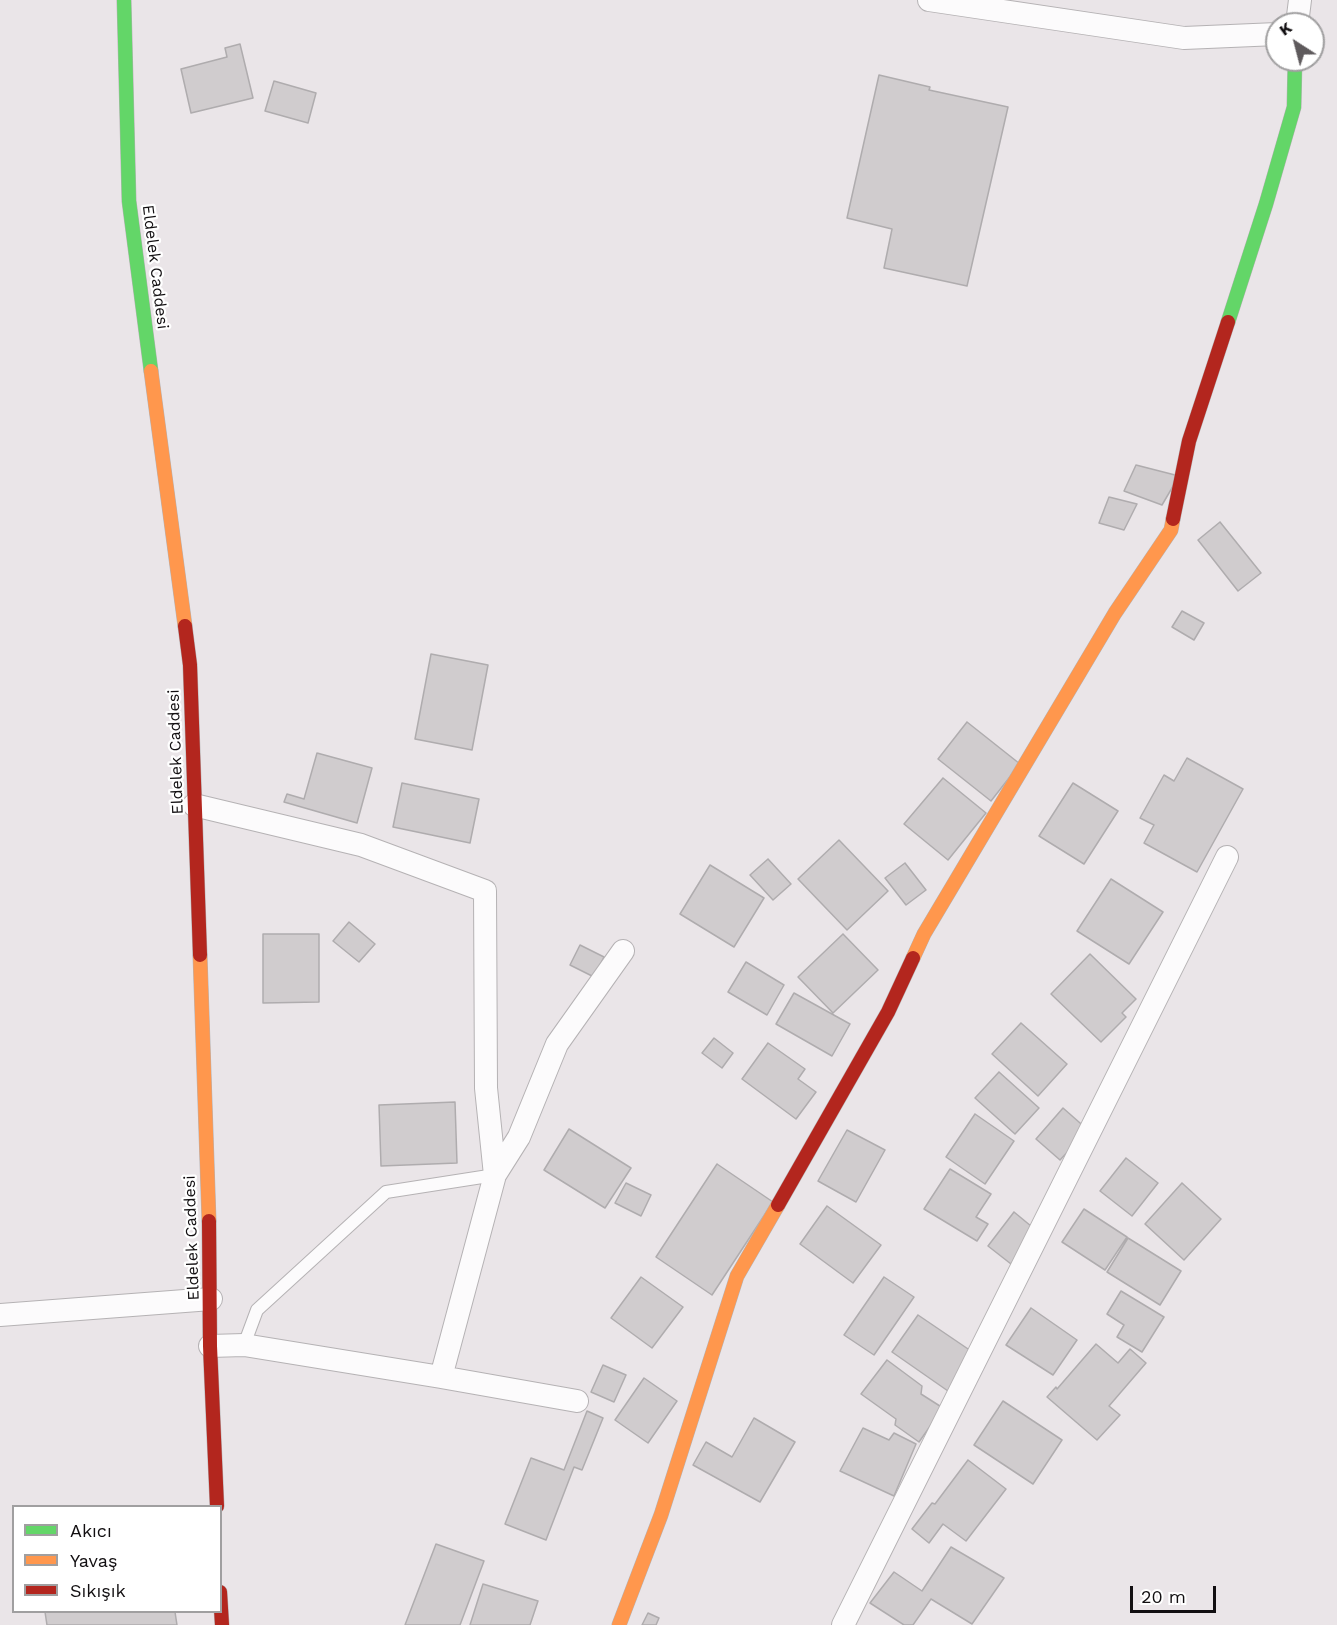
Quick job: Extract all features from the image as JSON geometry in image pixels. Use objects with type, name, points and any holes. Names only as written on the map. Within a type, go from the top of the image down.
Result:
[{"type":"street","name":"Eldelek Caddesi","points":[[123,0],[129,201],[190,665],[211,1299],[210,1346],[217,1505]]},
{"type":"street","points":[[929,0],[1184,38],[1265,35]]},
{"type":"street","points":[[619,1625],[661,1515],[737,1276],[888,1012],[924,934],[1115,613],[1171,530],[1189,441],[1266,204],[1294,107],[1295,72]]},
{"type":"street","points":[[194,805],[361,845],[485,891],[486,1088],[495,1175]]},
{"type":"street","points":[[843,1625],[1227,857]]},
{"type":"street","points":[[441,1377],[495,1175],[519,1137],[557,1044],[623,951]]},
{"type":"street","points":[[0,1315],[211,1299]]},
{"type":"street","points":[[210,1346],[244,1345],[578,1401]]},
{"type":"lane","points":[[244,1345],[257,1310],[386,1192],[495,1175]]},
{"type":"building","points":[[240,44],[253,98],[191,113],[181,69],[227,57],[225,48]]},
{"type":"building","points":[[879,75],[930,87],[929,90],[1008,107],[967,286],[884,268],[892,229],[847,218]]},
{"type":"building","points":[[274,81],[316,93],[308,123],[265,111]]},
{"type":"building","points":[[1136,465],[1179,476],[1162,505],[1124,491]]},
{"type":"building","points":[[1109,497],[1137,504],[1124,530],[1099,523]]},
{"type":"building","points":[[1220,522],[1261,573],[1238,591],[1198,540]]},
{"type":"building","points":[[1182,611],[1204,623],[1194,640],[1172,627]]},
{"type":"building","points":[[431,654],[488,665],[472,750],[415,739]]},
{"type":"building","points":[[967,722],[1020,764],[991,801],[938,759]]},
{"type":"building","points":[[317,753],[372,768],[357,823],[284,802],[287,794],[304,799]]},
{"type":"building","points":[[1187,758],[1243,789],[1197,872],[1144,843],[1154,825],[1140,818],[1164,775],[1174,781]]},
{"type":"building","points":[[943,778],[986,813],[948,860],[904,824]]},
{"type":"building","points":[[402,783],[479,799],[470,843],[393,827]]},
{"type":"building","points":[[1073,783],[1118,811],[1084,864],[1039,836]]},
{"type":"building","points":[[839,840],[888,891],[847,930],[798,879]]},
{"type":"building","points":[[768,859],[791,884],[773,900],[750,875]]},
{"type":"building","points":[[905,863],[926,890],[906,905],[885,878]]},
{"type":"building","points":[[710,865],[764,898],[734,947],[680,914]]},
{"type":"building","points":[[1111,879],[1163,912],[1129,964],[1077,931]]},
{"type":"building","points":[[349,922],[375,944],[359,962],[333,941]]},
{"type":"building","points":[[263,934],[319,934],[319,1002],[263,1003]]},
{"type":"building","points":[[843,934],[878,970],[833,1013],[798,977]]},
{"type":"building","points":[[580,945],[604,957],[594,977],[570,965]]},
{"type":"building","points":[[1090,954],[1136,999],[1122,1013],[1126,1017],[1101,1042],[1051,994]]},
{"type":"building","points":[[746,962],[784,985],[767,1015],[728,992]]},
{"type":"building","points":[[794,993],[850,1024],[832,1056],[776,1024]]},
{"type":"building","points":[[1021,1023],[1067,1064],[1038,1096],[992,1054]]},
{"type":"building","points":[[714,1038],[733,1053],[722,1068],[702,1053]]},
{"type":"building","points":[[768,1043],[805,1069],[798,1079],[816,1092],[796,1119],[742,1079]]},
{"type":"building","points":[[999,1072],[1039,1108],[1015,1134],[975,1098]]},
{"type":"building","points":[[455,1102],[457,1163],[381,1166],[379,1105]]},
{"type":"building","points":[[1063,1108],[1088,1130],[1060,1160],[1036,1139]]},
{"type":"building","points":[[975,1114],[1014,1141],[985,1184],[946,1157]]},
{"type":"building","points":[[569,1129],[631,1168],[605,1208],[544,1170]]},
{"type":"building","points":[[847,1130],[885,1150],[856,1202],[818,1181]]},
{"type":"building","points":[[1126,1158],[1158,1183],[1132,1216],[1100,1191]]},
{"type":"building","points":[[717,1164],[773,1202],[712,1295],[656,1257]]},
{"type":"building","points":[[950,1169],[991,1194],[976,1217],[988,1224],[977,1241],[924,1209]]},
{"type":"building","points":[[626,1183],[651,1195],[641,1216],[615,1203]]},
{"type":"building","points":[[1182,1183],[1221,1219],[1184,1260],[1145,1224]]},
{"type":"building","points":[[827,1206],[881,1245],[853,1283],[800,1244]]},
{"type":"building","points":[[1084,1209],[1127,1237],[1105,1270],[1062,1242]]},
{"type":"building","points":[[1014,1212],[1037,1231],[1011,1264],[988,1246]]},
{"type":"building","points":[[1128,1238],[1181,1271],[1160,1305],[1107,1272]]},
{"type":"building","points":[[641,1277],[683,1307],[652,1348],[611,1318]]},
{"type":"building","points":[[884,1277],[914,1297],[874,1355],[844,1335]]},
{"type":"building","points":[[1121,1291],[1164,1317],[1142,1352],[1117,1337],[1124,1325],[1107,1314]]},
{"type":"building","points":[[1031,1308],[1077,1340],[1053,1375],[1006,1345]]},
{"type":"building","points":[[918,1315],[974,1353],[948,1391],[892,1352]]},
{"type":"building","points":[[1096,1344],[1118,1363],[1130,1349],[1146,1363],[1109,1406],[1120,1415],[1097,1440],[1047,1397],[1056,1387],[1057,1389]]},
{"type":"building","points":[[887,1360],[922,1386],[921,1394],[943,1408],[919,1442],[895,1425],[896,1419],[861,1394]]},
{"type":"building","points":[[603,1365],[626,1375],[614,1402],[591,1392]]},
{"type":"building","points":[[644,1378],[677,1401],[648,1443],[615,1420]]},
{"type":"building","points":[[1003,1401],[1062,1440],[1033,1484],[974,1445]]},
{"type":"building","points":[[587,1411],[603,1418],[582,1470],[574,1467],[546,1540],[505,1524],[531,1458],[564,1470]]},
{"type":"building","points":[[754,1418],[795,1442],[760,1502],[693,1465],[706,1442],[732,1457]]},
{"type":"building","points":[[863,1428],[889,1440],[894,1433],[916,1444],[894,1496],[840,1471]]},
{"type":"building","points":[[968,1460],[1006,1489],[966,1541],[943,1524],[929,1543],[912,1529],[932,1503],[935,1504]]},
{"type":"building","points":[[436,1544],[484,1561],[460,1625],[405,1625]]},
{"type":"building","points":[[951,1547],[1004,1578],[972,1624],[931,1599],[913,1625],[904,1625],[870,1603],[894,1572],[922,1591]]},
{"type":"building","points":[[483,1584],[538,1601],[530,1625],[470,1625]]},
{"type":"building","points":[[45,1613],[175,1613],[177,1625],[47,1625]]},
{"type":"building","points":[[648,1613],[659,1618],[656,1625],[642,1625]]},
{"type":"traffic: fast","points":[[124,0],[129,201],[151,371]]},
{"type":"traffic: fast","points":[[1228,322],[1294,107],[1295,72]]},
{"type":"traffic: slow","points":[[151,371],[185,626]]},
{"type":"traffic: slow","points":[[913,958],[924,934],[1115,613],[1171,530],[1173,519]]},
{"type":"traffic: slow","points":[[200,955],[209,1221]]},
{"type":"traffic: slow","points":[[619,1625],[661,1515],[737,1276],[778,1205]]},
{"type":"traffic: jam","points":[[1173,519],[1189,441],[1228,322]]},
{"type":"traffic: jam","points":[[185,626],[190,665],[200,955]]},
{"type":"traffic: jam","points":[[778,1205],[888,1012],[913,958]]},
{"type":"traffic: jam","points":[[209,1221],[210,1346],[217,1505]]},
{"type":"traffic: jam","points":[[221,1613],[222,1625]]}]
